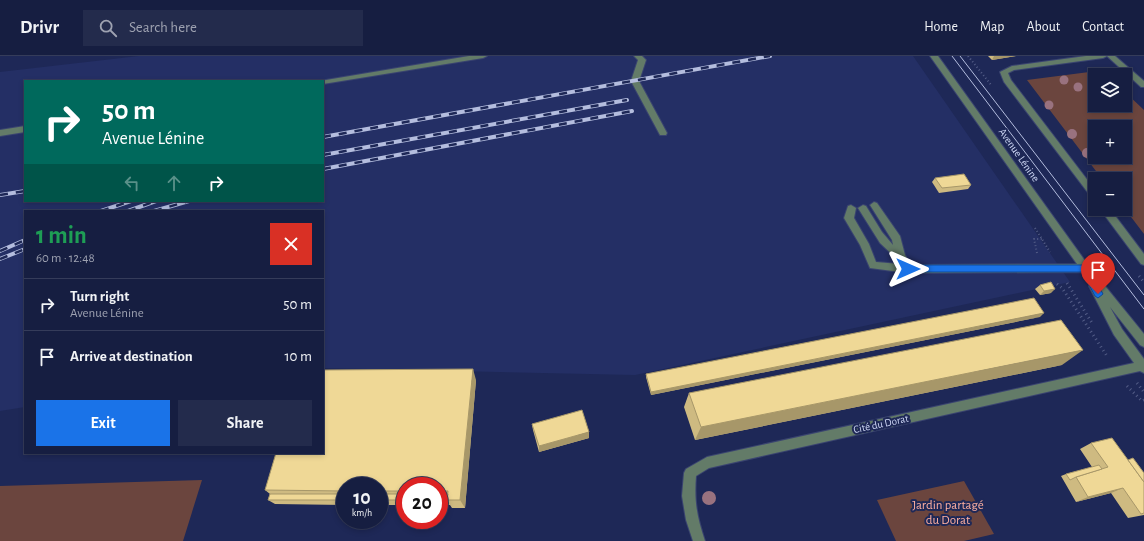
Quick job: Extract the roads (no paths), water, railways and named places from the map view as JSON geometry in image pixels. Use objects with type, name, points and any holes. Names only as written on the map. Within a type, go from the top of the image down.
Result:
[{"type":"street","points":[[324,82],[483,56]]},
{"type":"street","points":[[638,56],[642,60],[635,81],[663,133]]},
{"type":"street","name":"Avenue Lénine","points":[[934,56],[1085,268],[1144,342]]},
{"type":"street","points":[[1088,187],[1007,80],[1004,72],[1012,68],[1103,56]]},
{"type":"street","points":[[1111,56],[1144,85]]},
{"type":"street","points":[[0,133],[24,129]]},
{"type":"street","points":[[874,205],[897,239],[900,256],[908,269]]},
{"type":"street","points":[[851,208],[849,218],[864,244],[873,265],[908,269],[1085,268]]},
{"type":"street","points":[[863,208],[889,249],[900,256]]},
{"type":"street","points":[[1110,216],[1144,261]]},
{"type":"street","name":"Avenue Lénine","points":[[1085,268],[1118,332],[1143,367]]},
{"type":"street","name":"Cité du Dorat","points":[[699,541],[692,520],[688,496],[690,473],[707,463],[1143,367]]},
{"type":"tram line","points":[[952,56],[1144,309]]},
{"type":"tram line","points":[[960,56],[1144,295]]},
{"type":"railway","points":[[324,137],[770,56]]},
{"type":"railway","points":[[324,155],[627,100]]},
{"type":"railway","points":[[324,169],[632,111]]},
{"type":"railway","points":[[0,195],[24,191]]},
{"type":"railway","points":[[104,210],[128,202]]},
{"type":"railway","points":[[131,210],[153,202]]},
{"type":"railway","points":[[158,210],[186,202]]},
{"type":"railway","points":[[0,251],[24,240]]},
{"type":"railway","points":[[0,259],[24,249]]},
{"type":"park label","name":"Jardin partagé du Dorat","points":[[948,512]]}]
